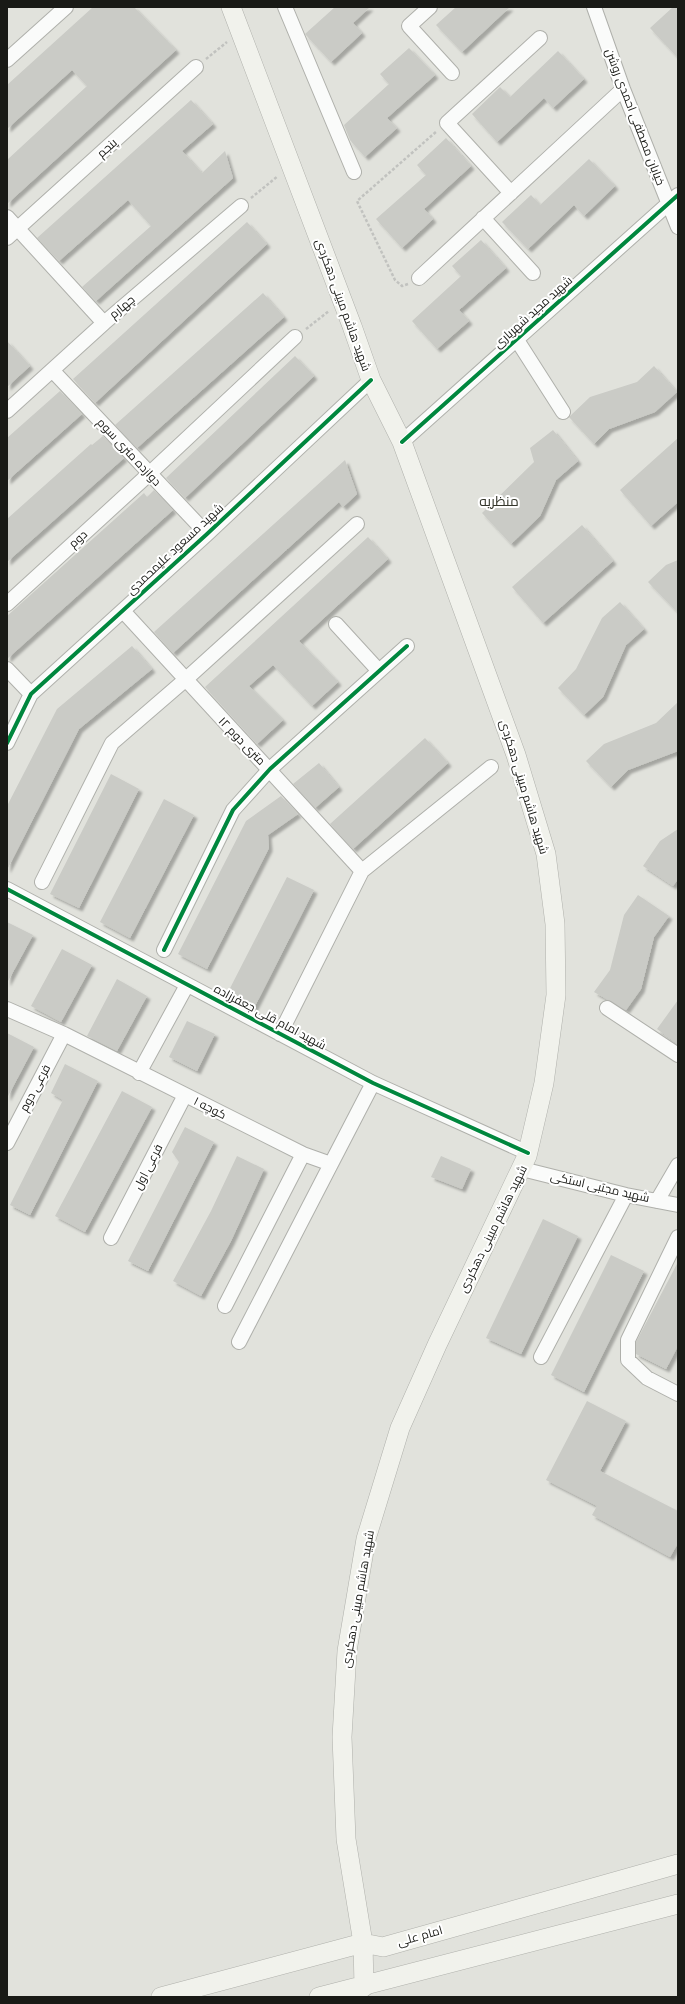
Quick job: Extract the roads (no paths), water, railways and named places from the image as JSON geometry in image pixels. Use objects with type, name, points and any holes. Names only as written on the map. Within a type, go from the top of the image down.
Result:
[{"type":"main road","name":"شهید هاشم مبینی دهکردی","points":[[230,7],[371,380],[402,442],[516,755],[546,854],[555,924],[556,995],[544,1084],[525,1161],[437,1345],[400,1428],[366,1539],[347,1650],[342,1737],[346,1839],[363,1944],[364,1986]]},
{"type":"main road","name":"امام علی","points":[[161,1997],[363,1944],[382,1947],[678,1864]]},
{"type":"main road","points":[[319,1997],[678,1904]]},
{"type":"street","points":[[7,60],[66,7]]},
{"type":"street","points":[[430,7],[409,26],[452,72]]},
{"type":"street","name":"خیابان مصطفی احمدی روشن","points":[[594,7],[623,89],[673,199],[678,227]]},
{"type":"street","points":[[289,9],[354,172]]},
{"type":"street","points":[[511,193],[447,123],[540,38]]},
{"type":"street","name":"پنجم","points":[[12,233],[196,67]]},
{"type":"street","points":[[419,278],[623,89]]},
{"type":"street","name":"شهید مجید شهریاری","points":[[402,442],[673,199]]},
{"type":"street","name":"چهارم","points":[[7,411],[104,323],[241,206]]},
{"type":"street","points":[[7,217],[12,233],[104,323]]},
{"type":"street","points":[[483,218],[533,273]]},
{"type":"street","name":"دوم","points":[[7,604],[295,338]]},
{"type":"street","points":[[517,340],[563,412]]},
{"type":"street","name":"دوازده متری سوم","points":[[52,370],[207,534]]},
{"type":"street","name":"شهید مسعود علیمحمدی","points":[[7,743],[31,694],[207,534],[371,380]]},
{"type":"street","points":[[42,882],[112,743],[185,680],[357,524]]},
{"type":"street","name":"۱۲ متری دوم","points":[[123,611],[185,680],[270,769],[362,871]]},
{"type":"street","points":[[336,624],[379,671]]},
{"type":"street","points":[[164,950],[233,810],[270,769],[407,646]]},
{"type":"street","points":[[7,669],[31,694]]},
{"type":"street","points":[[280,1034],[362,871],[491,767]]},
{"type":"street","name":"شهید امام قلی جعفرزاده","points":[[7,889],[373,1083],[525,1161]]},
{"type":"street","points":[[139,1073],[187,985]]},
{"type":"street","points":[[607,1008],[678,1055]]},
{"type":"street","name":"کوچه ۱","points":[[7,1009],[64,1034],[139,1073],[303,1154],[331,1164]]},
{"type":"street","name":"فرعی دوم","points":[[7,1143],[64,1034]]},
{"type":"street","points":[[239,1342],[373,1083]]},
{"type":"street","name":"فرعی اول","points":[[111,1238],[184,1095]]},
{"type":"street","points":[[225,1306],[303,1154]]},
{"type":"street","name":"شهید مجتبی استکی","points":[[525,1161],[626,1195],[678,1205]]},
{"type":"street","points":[[657,1201],[678,1165]]},
{"type":"street","points":[[541,1357],[626,1195]]},
{"type":"street","points":[[678,1237],[628,1340],[628,1360],[647,1378],[678,1394]]},
{"type":"district","name":"منظریه","points":[[499,501]]}]
